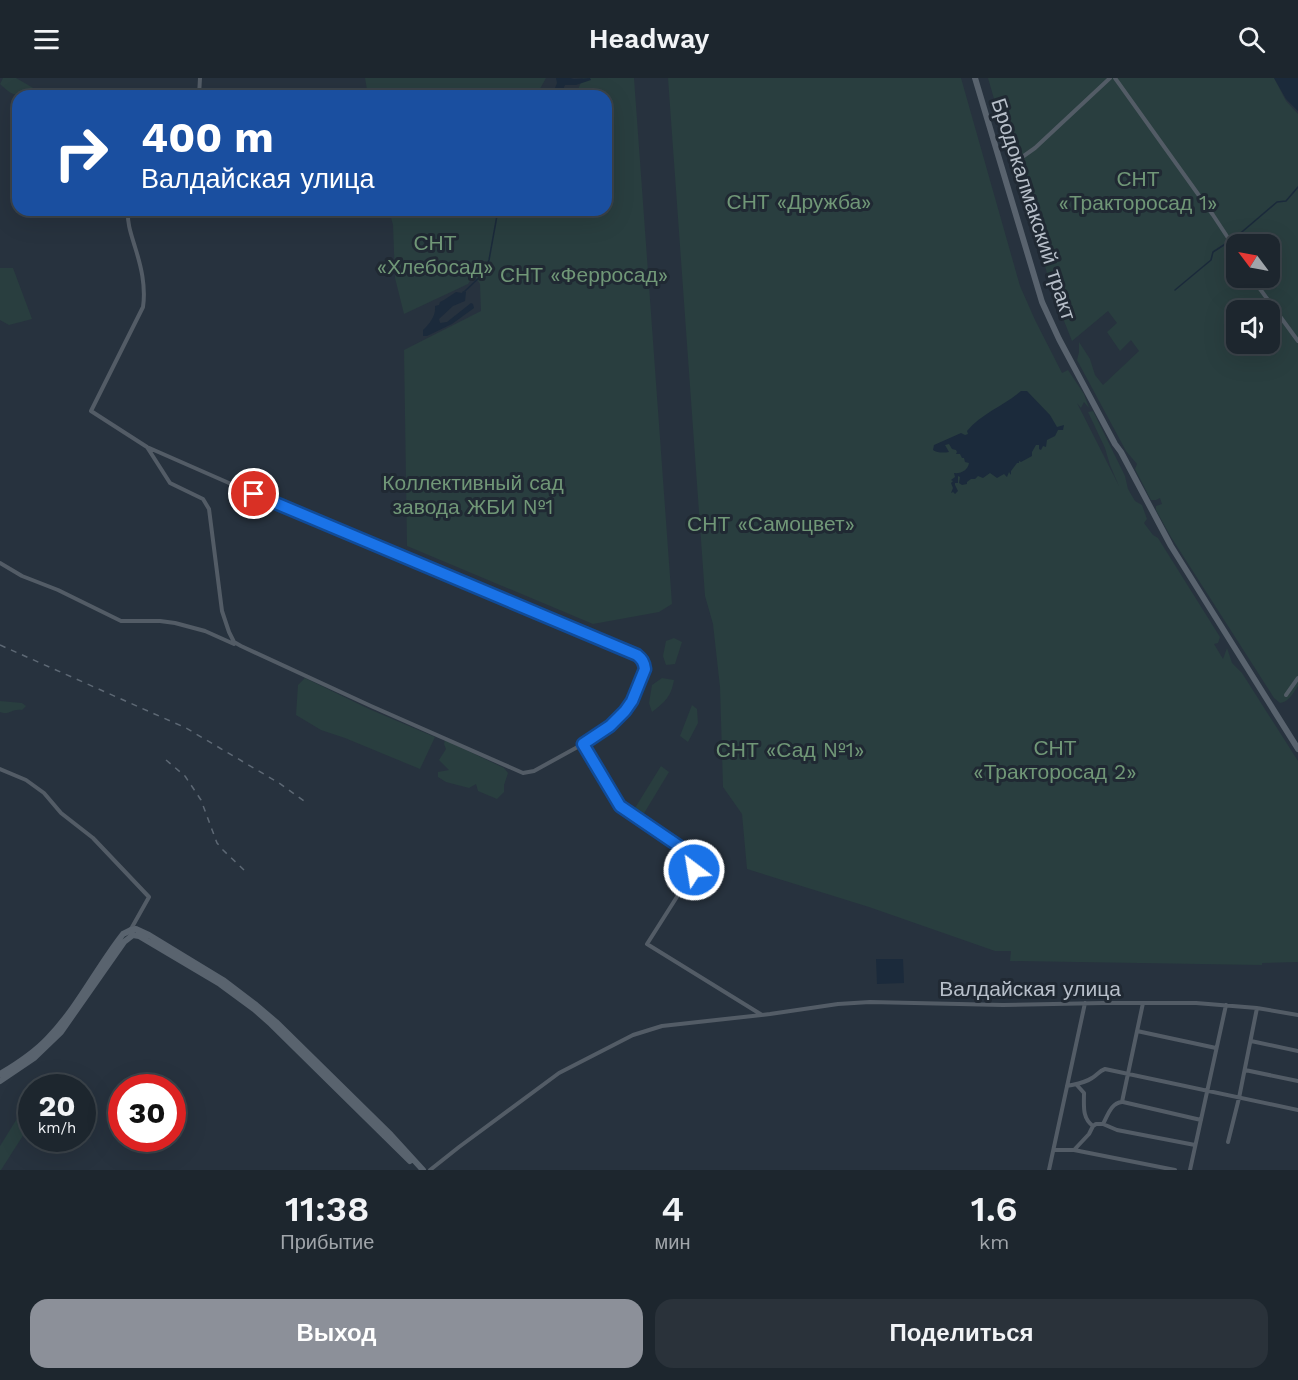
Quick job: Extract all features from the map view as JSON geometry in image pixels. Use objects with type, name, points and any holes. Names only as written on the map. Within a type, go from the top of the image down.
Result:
[{"type":"main road","name":"Бродокалмакский тракт","points":[[975,78],[1042,302],[1059,339],[1168,546],[1297,750]]},
{"type":"main road","points":[[0,1074],[47,1040],[69,1013],[123,934],[136,929],[223,980],[256,1005],[383,1127],[422,1170]]},
{"type":"main road","points":[[0,1080],[34,1058],[61,1032],[132,932]]},
{"type":"street","points":[[1018,160],[1035,148],[1112,78],[1147,121],[1226,236]]},
{"type":"street","points":[[0,563],[22,576],[58,590],[121,621],[160,621],[205,631],[523,773],[534,771],[583,744],[620,717],[632,701],[645,669],[642,659],[637,655],[147,447],[91,411],[143,307],[144,286],[127,216]]},
{"type":"street","points":[[1259,288],[1298,341]]},
{"type":"street","points":[[147,447],[170,483],[203,499],[209,509],[222,611],[234,642],[241,646]]},
{"type":"street","points":[[1286,695],[1298,678]]},
{"type":"street","points":[[583,744],[620,806],[693,858],[694,870],[647,944],[762,1015]]},
{"type":"street","points":[[0,769],[26,780],[44,793],[61,813],[93,838],[149,897],[132,932]]},
{"type":"street","name":"Валдайская улица","points":[[430,1170],[559,1073],[633,1035],[662,1026],[870,1002],[1004,1005],[1085,1003],[1226,1005],[1298,1015]]},
{"type":"street","points":[[1049,1170],[1085,1003]]},
{"type":"street","points":[[1122,1102],[1143,1003]]},
{"type":"street","points":[[1190,1170],[1226,1005]]},
{"type":"street","points":[[1228,1142],[1257,1008]]},
{"type":"street","points":[[1137,1031],[1216,1048]]},
{"type":"street","points":[[1251,1041],[1298,1051]]},
{"type":"street","points":[[1067,1086],[1091,1079],[1105,1069],[1298,1110]]},
{"type":"street","points":[[1245,1070],[1298,1080]]},
{"type":"street","points":[[1076,1084],[1084,1093],[1083,1111],[1090,1125],[1093,1126]]},
{"type":"street","points":[[1103,1124],[1117,1102],[1201,1120]]},
{"type":"street","points":[[1074,1150],[1096,1124],[1195,1145]]},
{"type":"street","points":[[1054,1150],[1074,1150],[1175,1170]]},
{"type":"green space","points":[[3,78],[16,78],[35,89],[12,90],[12,93],[0,84]]},
{"type":"green space","points":[[365,78],[546,78],[539,90],[367,90]]},
{"type":"green space","points":[[583,78],[634,78],[672,604],[659,612],[593,624],[407,546],[404,350],[481,311],[480,284],[474,275],[468,284],[404,314],[395,278],[391,216],[612,216],[612,90],[578,90]]},
{"type":"green space","points":[[668,78],[961,78],[1020,286],[1035,320],[1062,373],[1068,370],[1084,394],[1089,408],[1084,402],[1081,408],[1077,403],[1119,486],[1088,412],[1093,411],[1125,476],[1128,489],[1135,501],[1142,505],[1147,519],[1144,523],[1158,538],[1220,637],[1218,643],[1214,644],[1223,659],[1227,648],[1232,663],[1242,673],[1298,761],[1298,962],[1262,963],[1262,965],[1010,961],[1011,951],[995,951],[869,907],[747,869],[742,814],[723,787],[720,687],[713,624],[705,596]]},
{"type":"green space","name":"СНТ «Тракторосад 1»","points":[[988,78],[1274,78],[1286,101],[1298,114],[1298,686],[1286,701],[1280,703],[1274,698],[1171,537],[1156,510],[1156,506],[1162,504],[1160,498],[1151,500],[1135,469],[1137,464],[1126,451],[1077,360],[1079,342],[1090,359],[1095,375],[1103,385],[1139,351],[1131,340],[1120,351],[1107,332],[1117,323],[1108,311],[1072,341],[1051,288]]},
{"type":"green space","points":[[0,268],[13,268],[32,319],[9,325],[0,320]]},
{"type":"green space","points":[[674,638],[682,642],[675,664],[666,665],[663,656],[666,641]]},
{"type":"green space","points":[[305,678],[435,737],[420,769],[321,730],[296,715],[298,685]]},
{"type":"green space","points":[[662,678],[674,680],[673,686],[667,699],[652,712],[649,703],[652,685]]},
{"type":"green space","points":[[0,701],[22,703],[26,706],[22,710],[3,713],[0,712]]},
{"type":"green space","points":[[692,705],[697,709],[698,723],[688,742],[680,736]]},
{"type":"green space","points":[[445,740],[504,768],[508,773],[504,792],[497,799],[478,791],[476,784],[469,788],[446,782],[438,777],[438,772],[449,770],[439,760],[446,749]]},
{"type":"green space","points":[[661,766],[669,772],[643,815],[635,808]]},
{"type":"green space","points":[[18,1117],[18,1143],[1,1170],[0,1146]]},
{"type":"water","points":[[556,78],[590,78],[591,80],[576,85],[565,85],[563,90],[554,90]]},
{"type":"water","points":[[1274,78],[1298,78],[1298,111],[1286,99]]},
{"type":"water","points":[[456,292],[462,293],[466,292],[465,301],[453,306],[439,319],[440,323],[447,322],[471,303],[474,308],[452,324],[423,336],[423,330],[433,316],[435,306]]},
{"type":"water","points":[[1021,391],[1027,391],[1050,415],[1057,427],[1064,425],[1063,430],[1058,430],[1055,436],[1047,440],[1046,447],[1043,446],[1041,450],[1039,445],[1036,445],[1032,456],[1019,461],[1011,471],[1011,475],[1009,472],[1007,477],[1004,474],[997,478],[990,473],[983,478],[978,476],[971,479],[967,484],[962,485],[959,483],[960,477],[958,476],[958,483],[955,485],[958,491],[955,494],[951,493],[953,481],[951,480],[955,477],[954,473],[964,471],[969,463],[965,462],[960,454],[956,454],[956,450],[952,449],[949,444],[945,445],[949,452],[945,453],[933,450],[934,445],[961,433],[968,434],[967,431],[979,419]]},
{"type":"water","points":[[876,959],[903,959],[904,983],[877,984]]},
{"type":"waterway","points":[[1175,290],[1211,260],[1213,252],[1236,237],[1277,202],[1286,201],[1298,187]]},
{"type":"waterway","points":[[465,291],[483,274],[489,260],[497,216]]},
{"type":"railway","points":[[0,645],[186,728],[279,783],[304,801]]},
{"type":"railway","points":[[166,760],[185,776],[201,800],[217,843],[244,870]]},
{"type":"route","points":[[254,494],[617,646],[642,659],[645,669],[632,701],[610,726],[583,744],[620,806],[689,853],[693,858],[694,870]]},
{"type":"park label","name":"СНТ «Дружба»","points":[[799,201]]},
{"type":"park label","name":"СНТ «Хлебосад»","points":[[435,254]]},
{"type":"park label","name":"СНТ «Ферросад»","points":[[584,274]]},
{"type":"park label","name":"Коллективный сад завода ЖБИ №1","points":[[473,494]]},
{"type":"park label","name":"СНТ «Самоцвет»","points":[[771,523]]},
{"type":"park label","name":"СНТ «Сад №1»","points":[[790,749]]},
{"type":"park label","name":"СНТ «Тракторосад 2»","points":[[1055,759]]}]
